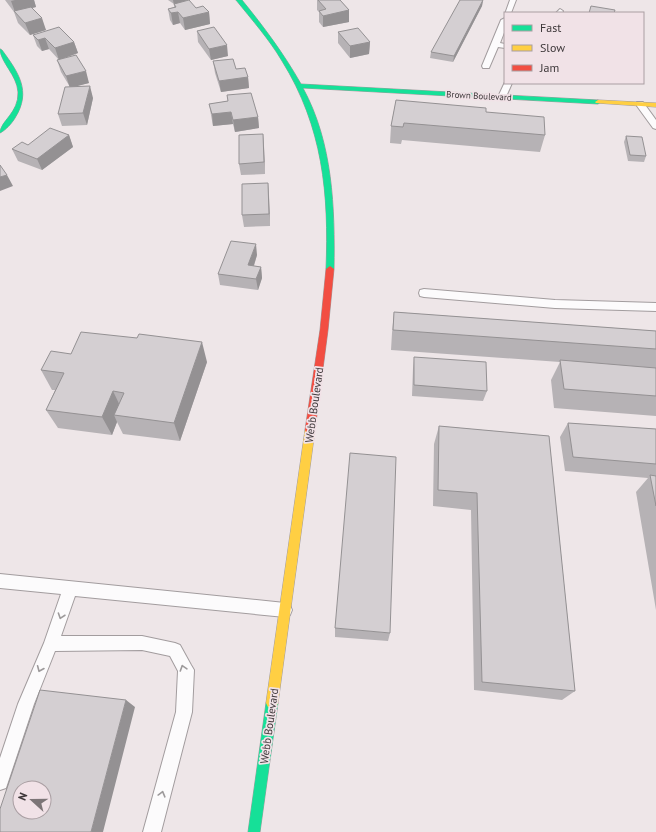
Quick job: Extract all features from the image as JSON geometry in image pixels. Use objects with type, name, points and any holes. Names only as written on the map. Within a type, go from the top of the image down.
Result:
[{"type":"street","name":"Webb Boulevard","points":[[238,0],[274,42],[301,86],[309,105],[325,160],[331,208],[328,286],[321,354],[254,832]]},
{"type":"street","points":[[0,51],[18,78],[21,102],[11,120],[0,131]]},
{"type":"street","name":"Brown Boulevard","points":[[301,86],[656,105]]},
{"type":"lane","points":[[508,12],[513,0]]},
{"type":"lane","points":[[486,66],[504,23]]},
{"type":"lane","points":[[496,44],[504,46]]},
{"type":"lane","points":[[502,97],[508,84]]},
{"type":"lane","points":[[640,104],[656,126]]},
{"type":"lane","points":[[424,293],[555,304],[656,307]]},
{"type":"lane","points":[[0,581],[285,610]]},
{"type":"lane","points":[[0,782],[26,704],[51,644],[70,588]]},
{"type":"lane","points":[[51,644],[142,643],[175,650],[186,670],[184,712],[152,832]]},
{"type":"building","points":[[189,0],[196,8],[203,6],[209,12],[183,18],[178,12],[171,13],[168,9],[176,7],[174,4]]},
{"type":"building","points":[[318,0],[340,0],[349,10],[323,16],[319,11],[326,9]]},
{"type":"building","points":[[460,0],[483,0],[454,56],[431,52]]},
{"type":"building","points":[[591,6],[615,10],[614,12],[589,12]]},
{"type":"building","points":[[31,7],[42,18],[25,23],[14,11]]},
{"type":"building","points":[[59,27],[74,42],[55,48],[45,38],[38,40],[33,35]]},
{"type":"building","points":[[214,27],[227,45],[209,49],[197,31]]},
{"type":"building","points":[[358,28],[370,42],[350,46],[338,32]]},
{"type":"building","points":[[76,55],[86,71],[66,76],[57,60]]},
{"type":"building","points":[[233,59],[236,69],[245,68],[248,77],[219,81],[213,61]]},
{"type":"building","points":[[90,86],[83,113],[58,114],[65,87]]},
{"type":"building","points":[[251,93],[258,117],[233,120],[231,112],[212,114],[209,104],[228,101],[227,95]]},
{"type":"building","points":[[396,100],[486,108],[486,112],[544,117],[545,135],[404,123],[403,127],[391,126]]},
{"type":"building","points":[[50,128],[69,135],[37,159],[12,149],[22,142],[28,145]]},
{"type":"building","points":[[263,134],[264,162],[239,164],[239,135]]},
{"type":"building","points":[[626,136],[642,137],[646,156],[630,155]]},
{"type":"building","points":[[0,165],[7,175],[0,177]]},
{"type":"building","points":[[268,183],[269,214],[242,215],[242,184]]},
{"type":"building","points":[[231,241],[256,244],[248,265],[261,267],[256,279],[218,274]]},
{"type":"building","points":[[394,312],[656,331],[656,349],[393,330]]},
{"type":"building","points":[[81,332],[137,338],[139,334],[202,342],[174,423],[114,415],[124,393],[113,391],[102,417],[46,410],[64,373],[41,370],[51,351],[71,354]]},
{"type":"building","points":[[414,357],[486,362],[487,391],[414,385]]},
{"type":"building","points":[[560,360],[656,368],[656,396],[564,389]]},
{"type":"building","points":[[568,423],[656,429],[656,464],[573,457]]},
{"type":"building","points":[[439,426],[549,436],[575,691],[482,682],[477,493],[438,490]]},
{"type":"building","points":[[350,453],[396,457],[390,633],[335,628]]},
{"type":"building","points":[[650,475],[656,476],[656,506]]},
{"type":"building","points":[[40,690],[126,700],[91,832],[0,832],[0,809]]},
{"type":"traffic: fast","points":[[239,0],[264,31],[285,61],[302,92],[315,124],[324,157],[329,192],[331,229],[330,269]]},
{"type":"traffic: fast","points":[[0,51],[14,72],[19,82],[21,91],[17,111],[0,131]]},
{"type":"traffic: fast","points":[[301,86],[598,102]]},
{"type":"traffic: fast","points":[[254,832],[272,703]]},
{"type":"traffic: slow","points":[[598,102],[656,105]]},
{"type":"traffic: slow","points":[[272,703],[310,430]]},
{"type":"traffic: jam","points":[[310,430],[324,330],[330,269]]}]
